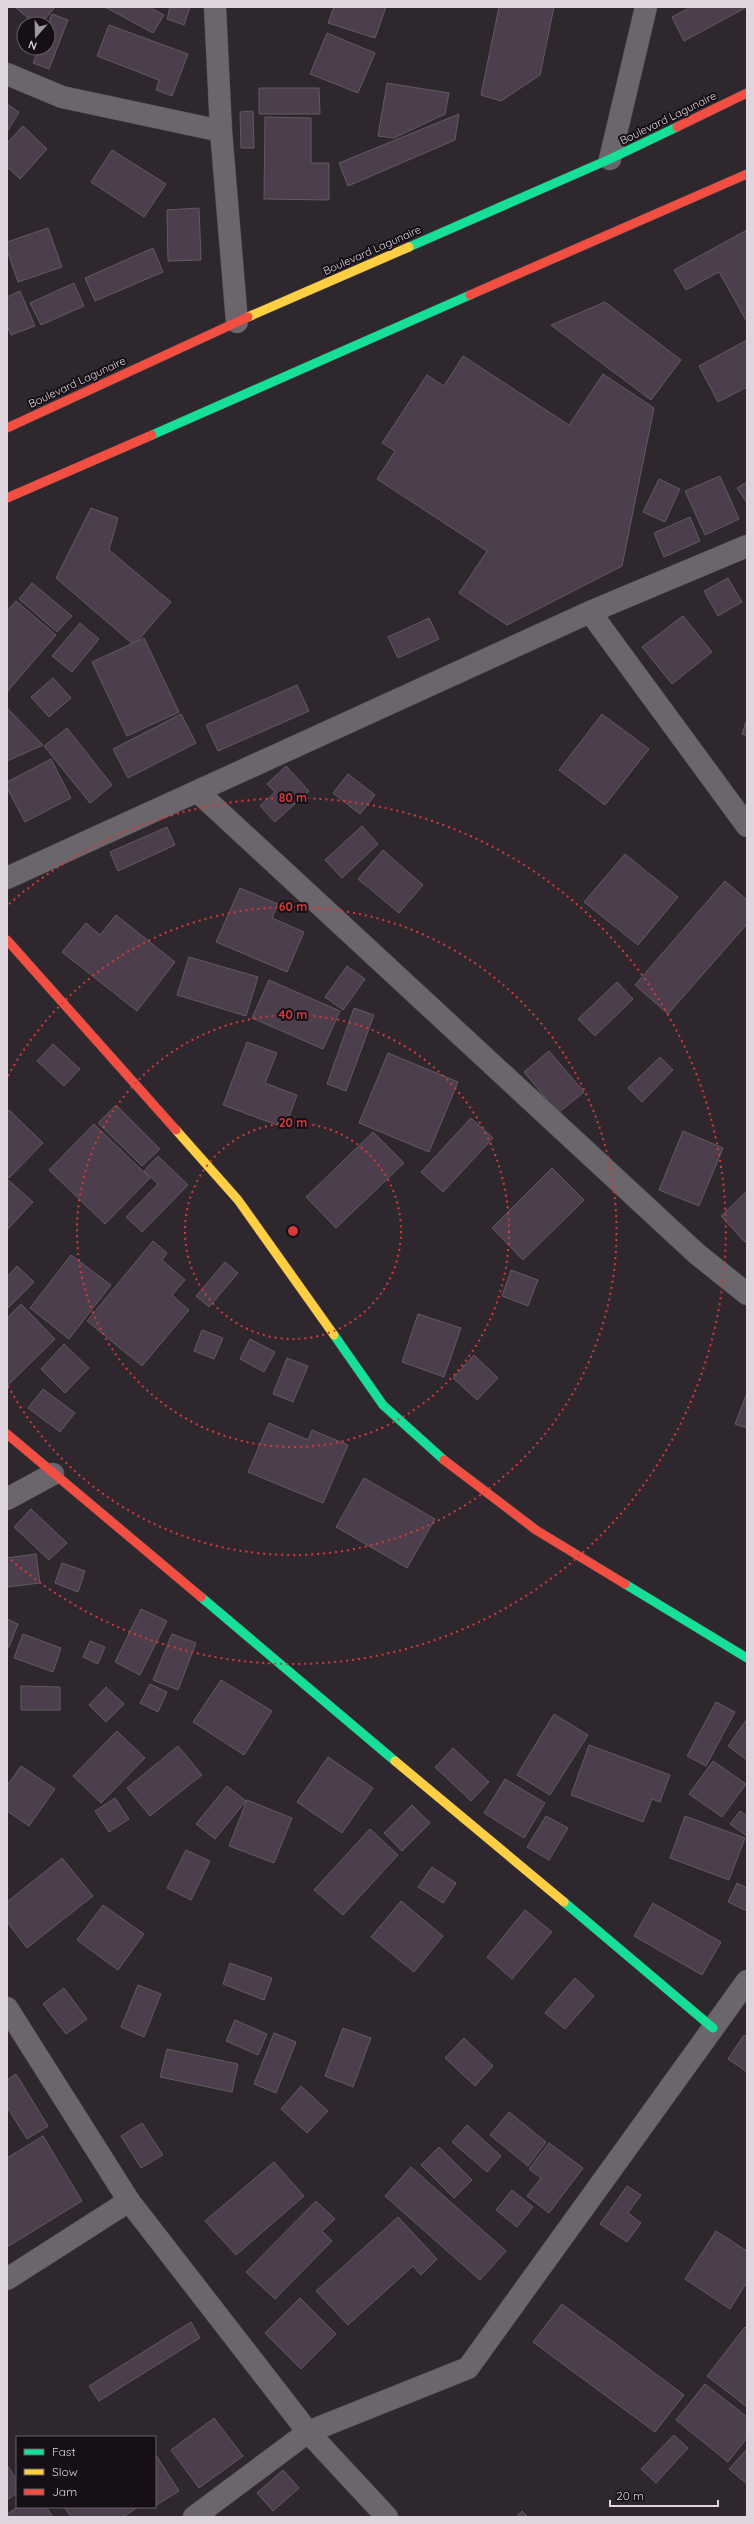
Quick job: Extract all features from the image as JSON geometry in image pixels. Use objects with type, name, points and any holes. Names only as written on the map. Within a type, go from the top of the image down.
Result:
[{"type":"street","points":[[214,7],[221,131],[237,322]]},
{"type":"street","points":[[610,159],[646,7]]},
{"type":"street","points":[[7,74],[62,97],[221,131]]},
{"type":"street","name":"Boulevard Lagunaire","points":[[7,428],[237,322],[610,159],[747,93]]},
{"type":"street","points":[[7,498],[747,174]]},
{"type":"street","points":[[7,878],[590,612],[747,546]]},
{"type":"street","points":[[590,612],[747,826]]},
{"type":"street","points":[[198,792],[697,1254],[747,1294]]},
{"type":"street","points":[[7,940],[238,1200],[383,1405],[444,1460],[536,1530],[747,1658]]},
{"type":"street","points":[[7,1434],[713,2028]]},
{"type":"street","points":[[7,1499],[53,1474]]},
{"type":"street","points":[[194,2517],[308,2432],[468,2368],[747,1981]]},
{"type":"street","points":[[7,2008],[129,2201],[308,2432],[387,2517]]},
{"type":"street","points":[[7,2279],[129,2201]]},
{"type":"building","points":[[15,7],[55,7],[48,16],[26,16]]},
{"type":"building","points":[[105,7],[149,7],[164,15],[153,33]]},
{"type":"building","points":[[170,7],[190,7],[184,25],[167,19]]},
{"type":"building","points":[[334,7],[386,7],[375,38],[328,23]]},
{"type":"building","points":[[499,7],[554,7],[540,75],[501,101],[481,95]]},
{"type":"building","points":[[691,7],[745,8],[684,41],[672,17]]},
{"type":"building","points":[[52,14],[68,20],[56,51],[56,16],[51,16]]},
{"type":"building","points":[[109,25],[188,54],[172,96],[156,90],[159,80],[97,56]]},
{"type":"building","points":[[327,33],[375,53],[358,93],[310,74]]},
{"type":"building","points":[[36,56],[54,56],[49,69],[33,63]]},
{"type":"building","points":[[387,83],[449,93],[445,114],[394,138],[378,136]]},
{"type":"building","points":[[259,88],[319,88],[320,114],[259,114]]},
{"type":"building","points":[[7,104],[19,112],[7,132]]},
{"type":"building","points":[[253,111],[254,148],[241,148],[240,112]]},
{"type":"building","points":[[459,114],[455,140],[348,186],[339,163]]},
{"type":"building","points":[[265,117],[311,118],[311,163],[329,163],[329,200],[264,199]]},
{"type":"building","points":[[23,126],[47,149],[20,179],[7,167],[7,143]]},
{"type":"building","points":[[112,150],[166,184],[144,217],[91,182]]},
{"type":"building","points":[[199,208],[201,260],[168,261],[167,210]]},
{"type":"building","points":[[48,228],[62,267],[18,282],[7,250],[7,242]]},
{"type":"building","points":[[747,230],[747,322],[719,272],[686,290],[674,270]]},
{"type":"building","points":[[153,248],[163,272],[95,301],[85,278]]},
{"type":"building","points":[[74,283],[84,306],[41,325],[30,303]]},
{"type":"building","points":[[20,291],[35,326],[11,335],[7,325],[7,297]]},
{"type":"building","points":[[605,302],[681,360],[651,400],[551,325]]},
{"type":"building","points":[[747,340],[747,387],[718,402],[699,366]]},
{"type":"building","points":[[463,356],[569,425],[603,374],[654,408],[622,566],[507,625],[459,593],[487,551],[377,479],[395,451],[382,443],[427,375],[444,386]]},
{"type":"building","points":[[720,476],[739,519],[705,535],[685,491]]},
{"type":"building","points":[[659,479],[680,489],[665,522],[643,512]]},
{"type":"building","points":[[747,482],[747,503],[737,488]]},
{"type":"building","points":[[91,508],[118,518],[109,550],[171,602],[134,645],[56,578]]},
{"type":"building","points":[[690,517],[700,541],[664,557],[654,533]]},
{"type":"building","points":[[728,578],[742,602],[718,616],[704,591]]},
{"type":"building","points":[[32,583],[72,616],[57,632],[19,599]]},
{"type":"building","points":[[16,601],[56,635],[7,692],[7,611]]},
{"type":"building","points":[[683,616],[712,652],[672,684],[642,647]]},
{"type":"building","points":[[429,618],[439,639],[398,658],[388,637]]},
{"type":"building","points":[[80,623],[99,639],[72,672],[52,656]]},
{"type":"building","points":[[144,638],[179,712],[127,736],[92,662]]},
{"type":"building","points":[[53,678],[71,698],[49,717],[31,697]]},
{"type":"building","points":[[297,685],[309,711],[218,751],[206,725]]},
{"type":"building","points":[[7,708],[43,745],[7,761]]},
{"type":"building","points":[[181,714],[196,743],[128,778],[113,749]]},
{"type":"building","points":[[602,714],[649,749],[605,805],[559,770]]},
{"type":"building","points":[[747,719],[747,736],[742,734]]},
{"type":"building","points":[[67,728],[112,785],[90,803],[44,746]]},
{"type":"building","points":[[51,759],[71,798],[25,822],[7,788],[7,782]]},
{"type":"building","points":[[286,766],[309,791],[275,822],[260,806],[275,792],[267,784]]},
{"type":"building","points":[[348,774],[375,795],[360,814],[333,793]]},
{"type":"building","points":[[362,826],[378,844],[342,878],[325,860]]},
{"type":"building","points":[[167,827],[175,845],[118,871],[110,852]]},
{"type":"building","points":[[383,850],[423,885],[399,913],[358,879]]},
{"type":"building","points":[[625,854],[678,897],[638,945],[584,902]]},
{"type":"building","points":[[725,881],[747,900],[747,924],[668,1014],[635,985]]},
{"type":"building","points":[[240,888],[278,904],[272,918],[304,932],[287,972],[216,942]]},
{"type":"building","points":[[116,915],[175,962],[137,1011],[62,952],[86,923],[100,935]]},
{"type":"building","points":[[189,957],[258,977],[246,1016],[177,995]]},
{"type":"building","points":[[347,966],[365,979],[343,1010],[325,997]]},
{"type":"building","points":[[269,980],[340,1011],[323,1049],[252,1018]]},
{"type":"building","points":[[617,982],[633,999],[595,1036],[578,1019]]},
{"type":"building","points":[[354,1008],[374,1015],[346,1091],[327,1084]]},
{"type":"building","points":[[247,1042],[277,1053],[265,1083],[297,1095],[285,1128],[223,1105]]},
{"type":"building","points":[[53,1044],[80,1069],[64,1086],[37,1061]]},
{"type":"building","points":[[549,1051],[584,1092],[558,1113],[524,1072]]},
{"type":"building","points":[[388,1053],[458,1082],[429,1152],[359,1123]]},
{"type":"building","points":[[660,1057],[673,1070],[642,1102],[628,1088]]},
{"type":"building","points":[[116,1105],[160,1149],[142,1166],[98,1123]]},
{"type":"building","points":[[9,1110],[43,1143],[9,1178],[7,1176],[7,1112]]},
{"type":"building","points":[[471,1118],[493,1138],[443,1192],[421,1172]]},
{"type":"building","points":[[94,1124],[150,1178],[105,1224],[49,1170]]},
{"type":"building","points":[[683,1131],[723,1148],[699,1206],[659,1190]]},
{"type":"building","points":[[373,1132],[404,1163],[336,1228],[306,1197]]},
{"type":"building","points":[[158,1156],[188,1185],[142,1232],[126,1217],[158,1184],[144,1171]]},
{"type":"building","points":[[552,1168],[584,1200],[523,1260],[492,1228]]},
{"type":"building","points":[[7,1179],[33,1202],[7,1230]]},
{"type":"building","points":[[747,1191],[747,1240],[745,1242],[721,1216]]},
{"type":"building","points":[[153,1241],[167,1253],[162,1260],[185,1280],[172,1295],[189,1310],[142,1366],[87,1321]]},
{"type":"building","points":[[71,1255],[111,1285],[69,1339],[30,1308]]},
{"type":"building","points":[[225,1262],[238,1273],[209,1307],[196,1296]]},
{"type":"building","points":[[17,1266],[34,1282],[7,1309],[7,1277]]},
{"type":"building","points":[[511,1270],[538,1280],[528,1306],[502,1296]]},
{"type":"building","points":[[21,1304],[55,1339],[7,1386],[7,1318]]},
{"type":"building","points":[[418,1314],[461,1328],[444,1377],[402,1362]]},
{"type":"building","points":[[202,1330],[223,1338],[214,1359],[194,1351]]},
{"type":"building","points":[[250,1339],[275,1352],[264,1372],[240,1359]]},
{"type":"building","points":[[64,1344],[89,1368],[65,1393],[41,1369]]},
{"type":"building","points":[[474,1355],[498,1378],[477,1400],[453,1378]]},
{"type":"building","points":[[287,1358],[308,1366],[293,1402],[273,1394]]},
{"type":"building","points":[[43,1389],[75,1413],[60,1432],[28,1408]]},
{"type":"building","points":[[747,1393],[747,1428],[735,1424]]},
{"type":"building","points":[[269,1423],[308,1440],[312,1430],[348,1445],[323,1503],[248,1472]]},
{"type":"building","points":[[364,1478],[435,1519],[407,1568],[336,1527]]},
{"type":"building","points":[[31,1509],[67,1543],[49,1560],[14,1527]]},
{"type":"building","points":[[36,1554],[40,1583],[7,1587],[7,1558]]},
{"type":"building","points":[[62,1563],[85,1571],[78,1592],[55,1583]]},
{"type":"building","points":[[141,1609],[167,1621],[140,1675],[115,1662]]},
{"type":"building","points":[[7,1619],[18,1624],[9,1647],[7,1647]]},
{"type":"building","points":[[23,1634],[61,1648],[53,1672],[14,1658]]},
{"type":"building","points":[[172,1634],[196,1643],[178,1690],[153,1680]]},
{"type":"building","points":[[90,1641],[105,1647],[98,1664],[83,1657]]},
{"type":"building","points":[[221,1680],[272,1711],[244,1755],[193,1722]]},
{"type":"building","points":[[150,1684],[167,1692],[158,1712],[140,1703]]},
{"type":"building","points":[[21,1686],[60,1687],[60,1710],[21,1710]]},
{"type":"building","points":[[106,1687],[124,1704],[106,1722],[89,1705]]},
{"type":"building","points":[[716,1702],[735,1712],[706,1766],[687,1756]]},
{"type":"building","points":[[554,1714],[588,1735],[550,1795],[517,1775]]},
{"type":"building","points":[[747,1719],[747,1760],[728,1746]]},
{"type":"building","points":[[117,1731],[145,1758],[101,1803],[73,1776]]},
{"type":"building","points":[[589,1745],[670,1775],[660,1802],[652,1799],[643,1822],[571,1795]]},
{"type":"building","points":[[178,1746],[202,1775],[150,1816],[127,1788]]},
{"type":"building","points":[[453,1748],[489,1782],[471,1801],[435,1767]]},
{"type":"building","points":[[328,1757],[373,1788],[342,1833],[297,1802]]},
{"type":"building","points":[[713,1761],[746,1784],[722,1817],[689,1794]]},
{"type":"building","points":[[21,1766],[55,1789],[29,1826],[7,1811],[7,1786]]},
{"type":"building","points":[[505,1779],[545,1803],[524,1838],[484,1813]]},
{"type":"building","points":[[227,1786],[246,1801],[215,1839],[196,1824]]},
{"type":"building","points":[[115,1798],[129,1819],[109,1832],[95,1811]]},
{"type":"building","points":[[247,1800],[292,1818],[274,1863],[229,1846]]},
{"type":"building","points":[[412,1805],[430,1823],[402,1851],[384,1833]]},
{"type":"building","points":[[740,1811],[747,1816],[747,1836],[730,1824]]},
{"type":"building","points":[[546,1816],[568,1828],[549,1860],[527,1847]]},
{"type":"building","points":[[685,1816],[745,1838],[729,1880],[670,1858]]},
{"type":"building","points":[[370,1829],[398,1855],[343,1915],[314,1890]]},
{"type":"building","points":[[186,1850],[210,1861],[191,1900],[167,1888]]},
{"type":"building","points":[[62,1858],[93,1896],[27,1948],[7,1922],[7,1902]]},
{"type":"building","points":[[432,1867],[456,1883],[443,1903],[418,1887]]},
{"type":"building","points":[[737,1883],[747,1888],[747,1911],[728,1902]]},
{"type":"building","points":[[401,1901],[443,1936],[414,1972],[371,1937]]},
{"type":"building","points":[[653,1903],[721,1942],[702,1975],[634,1936]]},
{"type":"building","points":[[103,1905],[144,1934],[118,1970],[77,1940]]},
{"type":"building","points":[[525,1910],[552,1932],[512,1979],[487,1957]]},
{"type":"building","points":[[230,1963],[272,1978],[264,2000],[223,1984]]},
{"type":"building","points":[[575,1978],[594,1996],[565,2029],[545,2013]]},
{"type":"building","points":[[138,1985],[161,1994],[144,2037],[121,2027]]},
{"type":"building","points":[[64,1988],[87,2019],[66,2034],[43,2004]]},
{"type":"building","points":[[235,2020],[267,2034],[258,2055],[226,2041]]},
{"type":"building","points":[[343,2028],[371,2038],[353,2087],[325,2076]]},
{"type":"building","points":[[274,2033],[296,2042],[276,2093],[254,2084]]},
{"type":"building","points":[[744,2035],[747,2037],[747,2072],[728,2059]]},
{"type":"building","points":[[464,2038],[493,2066],[475,2086],[445,2058]]},
{"type":"building","points":[[167,2049],[238,2064],[232,2092],[160,2077]]},
{"type":"building","points":[[16,2074],[48,2126],[27,2139],[7,2107],[7,2080]]},
{"type":"building","points":[[301,2086],[328,2111],[307,2133],[281,2109]]},
{"type":"building","points":[[509,2112],[546,2142],[528,2166],[490,2135]]},
{"type":"building","points":[[142,2123],[163,2155],[141,2168],[121,2136]]},
{"type":"building","points":[[467,2125],[501,2156],[487,2172],[452,2142]]},
{"type":"building","points":[[43,2136],[82,2201],[7,2247],[7,2158]]},
{"type":"building","points":[[549,2143],[583,2168],[549,2213],[527,2196],[541,2178],[529,2169]]},
{"type":"building","points":[[439,2147],[472,2180],[454,2198],[421,2165]]},
{"type":"building","points":[[274,2162],[304,2196],[236,2255],[205,2221]]},
{"type":"building","points":[[411,2167],[506,2251],[480,2280],[385,2196]]},
{"type":"building","points":[[627,2186],[641,2195],[628,2213],[641,2223],[627,2242],[600,2224]]},
{"type":"building","points":[[512,2190],[533,2207],[517,2227],[496,2210]]},
{"type":"building","points":[[316,2201],[335,2219],[322,2231],[332,2241],[275,2299],[246,2272]]},
{"type":"building","points":[[398,2217],[437,2259],[421,2275],[413,2266],[348,2325],[316,2291]]},
{"type":"building","points":[[716,2231],[747,2251],[747,2282],[730,2309],[685,2279]]},
{"type":"building","points":[[300,2298],[336,2334],[301,2369],[265,2333]]},
{"type":"building","points":[[562,2304],[684,2395],[655,2432],[533,2342]]},
{"type":"building","points":[[191,2322],[200,2338],[99,2401],[89,2386]]},
{"type":"building","points":[[745,2327],[747,2328],[747,2407],[707,2376]]},
{"type":"building","points":[[705,2384],[747,2417],[747,2438],[728,2462],[676,2420]]},
{"type":"building","points":[[214,2418],[243,2456],[199,2488],[171,2450]]},
{"type":"building","points":[[674,2435],[688,2448],[656,2483],[641,2469]]},
{"type":"building","points":[[747,2449],[747,2484],[729,2469]]},
{"type":"building","points":[[156,2455],[179,2491],[156,2505]]},
{"type":"building","points":[[7,2465],[16,2478],[16,2494],[7,2500]]},
{"type":"building","points":[[283,2470],[299,2488],[273,2511],[257,2493]]},
{"type":"building","points":[[16,2508],[47,2508],[53,2517],[7,2517],[7,2514]]},
{"type":"building","points":[[65,2508],[136,2508],[123,2517],[71,2517]]},
{"type":"building","points":[[522,2511],[528,2517],[516,2517]]},
{"type":"traffic: fast","points":[[409,247],[610,159],[677,127]]},
{"type":"traffic: fast","points":[[152,435],[470,295]]},
{"type":"traffic: fast","points":[[334,1335],[383,1405],[444,1460]]},
{"type":"traffic: fast","points":[[625,1584],[747,1658]]},
{"type":"traffic: fast","points":[[201,1597],[395,1761]]},
{"type":"traffic: fast","points":[[564,1902],[713,2028]]},
{"type":"traffic: slow","points":[[248,317],[409,247]]},
{"type":"traffic: slow","points":[[176,1130],[238,1200],[334,1335]]},
{"type":"traffic: slow","points":[[395,1761],[564,1902]]},
{"type":"traffic: jam","points":[[677,127],[747,93]]},
{"type":"traffic: jam","points":[[470,295],[747,174]]},
{"type":"traffic: jam","points":[[7,428],[248,317]]},
{"type":"traffic: jam","points":[[7,498],[152,435]]},
{"type":"traffic: jam","points":[[7,940],[176,1130]]},
{"type":"traffic: jam","points":[[7,1434],[201,1597]]},
{"type":"traffic: jam","points":[[444,1460],[536,1530],[625,1584]]}]
